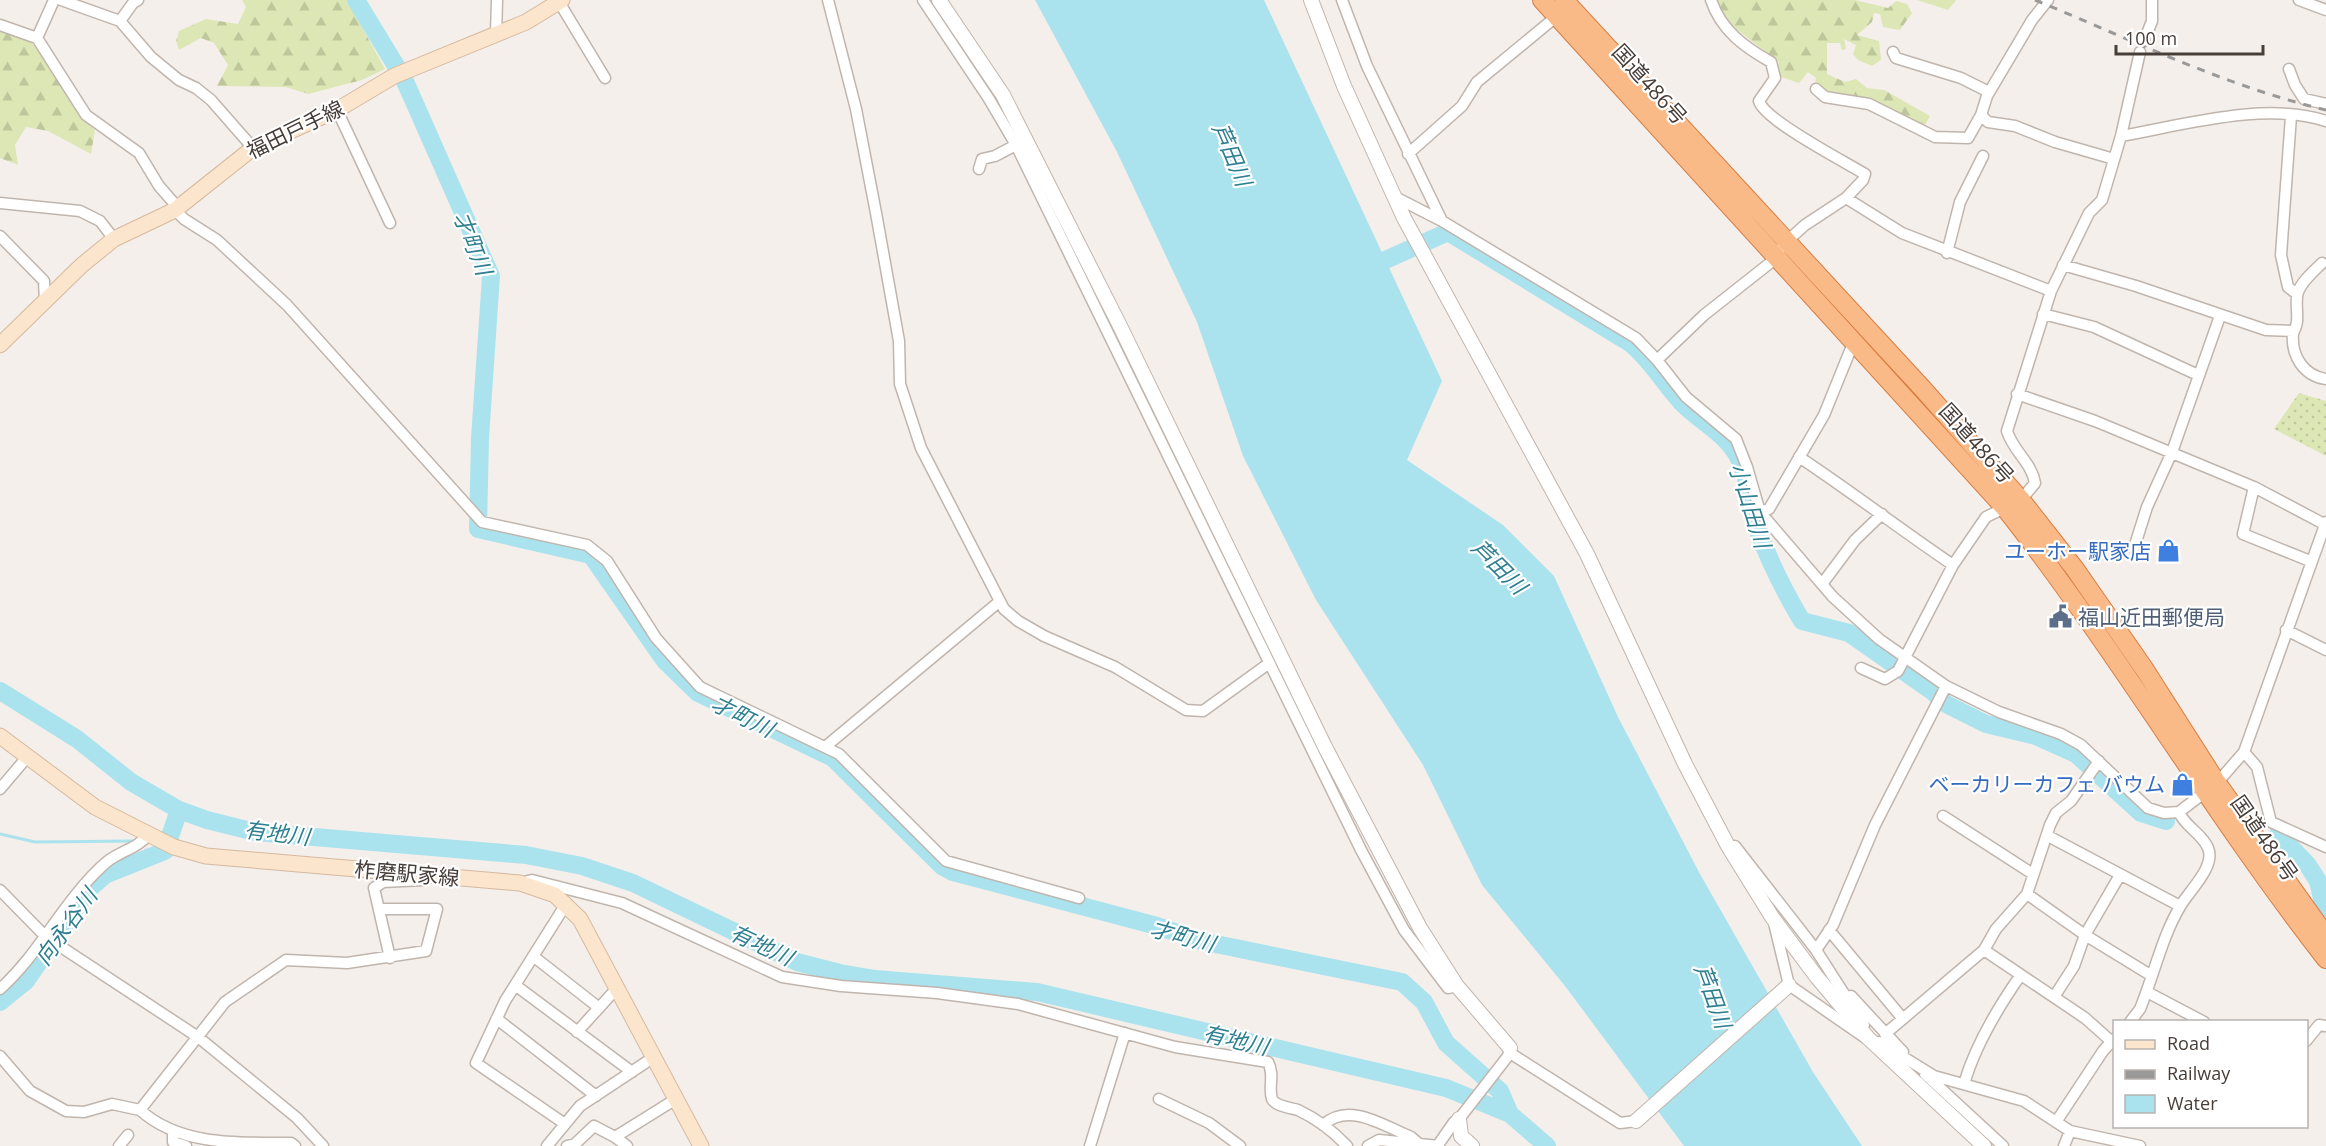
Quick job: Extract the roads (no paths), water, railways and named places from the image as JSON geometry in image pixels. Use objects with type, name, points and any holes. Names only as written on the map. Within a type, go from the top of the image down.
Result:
[{"type":"highway","name":"国道486号","points":[[1542,0],[1560,8],[1781,249],[1923,390],[2013,504]]},
{"type":"highway","name":"国道486号","points":[[1781,249],[1854,341],[2075,570],[2145,670],[2211,787],[2277,896],[2326,959]]},
{"type":"highway","name":"国道486号","points":[[2211,787],[2231,799],[2326,936]]},
{"type":"main road","name":"福田戸手線","points":[[0,345],[114,238],[175,210],[253,148],[337,110],[401,73],[526,22],[560,1]]},
{"type":"main road","name":"柞磨駅家線","points":[[0,736],[94,807],[148,835],[206,856],[520,883],[555,895],[580,920],[701,1146]]},
{"type":"street","points":[[37,38],[54,0]]},
{"type":"street","points":[[61,0],[120,21],[151,57],[179,80],[196,88],[211,100],[253,148]]},
{"type":"street","points":[[120,21],[138,0]]},
{"type":"street","points":[[496,34],[497,0]]},
{"type":"street","points":[[828,0],[856,109],[877,220],[899,341],[900,384],[921,448],[1005,609],[1018,621],[1044,636],[1115,668],[1186,710],[1203,711],[1268,664]]},
{"type":"street","points":[[923,0],[989,99],[1016,145],[1089,290],[1268,664],[1404,930],[1448,988],[1457,986]]},
{"type":"street","points":[[939,0],[1003,96],[1119,324],[1325,747],[1420,928],[1457,986],[1509,1052],[1620,1124],[1636,1121],[1789,985]]},
{"type":"street","points":[[1311,0],[1344,86],[1394,196],[1587,554],[1685,764],[1728,846],[1772,917],[1816,976],[1870,1037],[1984,1146]]},
{"type":"street","points":[[1342,0],[1367,66],[1442,221]]},
{"type":"street","points":[[1658,360],[1704,315],[1745,284],[1805,225],[1846,198],[1863,180],[1865,174],[1790,130],[1761,107],[1760,101],[1775,78],[1771,62],[1744,47],[1717,17],[1711,0]]},
{"type":"street","points":[[1816,89],[1825,97],[1869,104],[1935,137],[1968,138],[1981,115],[1989,92],[2032,20],[2048,0]]},
{"type":"street","points":[[1861,668],[1885,679],[1902,662],[1953,565],[1986,517],[2013,504],[2035,483],[2033,471],[2011,443],[2007,431],[2051,291],[2089,213],[2102,200],[2121,136],[2142,47],[2152,21],[2152,0]]},
{"type":"street","points":[[2299,0],[2320,5]]},
{"type":"street","points":[[560,1],[605,78]]},
{"type":"street","points":[[1408,154],[1462,106],[1477,82],[1560,8]]},
{"type":"street","points":[[0,25],[37,38],[86,115],[139,153],[159,186],[173,202],[175,210],[184,219],[217,240],[287,305],[482,522],[587,545],[607,561],[656,638],[700,687],[839,754],[946,861],[1079,898]]},
{"type":"street","points":[[1893,52],[1896,58],[1961,78],[1989,92]]},
{"type":"street","points":[[2289,69],[2304,99],[2326,104]]},
{"type":"street","points":[[987,72],[986,78],[992,94],[989,99]]},
{"type":"street","points":[[337,110],[390,224]]},
{"type":"street","points":[[2121,136],[2261,112],[2311,116],[2326,121]]},
{"type":"street","points":[[1981,115],[1988,122],[2015,126],[2055,142],[2114,159]]},
{"type":"street","points":[[2291,116],[2280,255],[2288,287],[2297,294]]},
{"type":"street","points":[[979,169],[982,159],[995,156],[1016,145]]},
{"type":"street","points":[[1947,253],[1960,202],[1983,156]]},
{"type":"street","points":[[1394,196],[1442,221],[1636,338],[1658,360],[1686,398],[1736,439],[1760,512],[1858,622],[1942,695],[2061,734],[2081,746],[2095,766],[2148,808],[2164,813],[2179,812],[2211,787],[2244,752],[2310,561],[2326,523],[2254,487],[2172,452],[2095,421],[2017,394]]},
{"type":"street","points":[[1846,198],[1902,233],[1947,253],[1999,270],[2051,291]]},
{"type":"street","points":[[0,203],[80,211],[100,221],[114,238]]},
{"type":"street","points":[[0,236],[44,281],[45,302]]},
{"type":"street","points":[[2322,263],[2304,281],[2297,294],[2297,323],[2293,332],[2293,350],[2299,362],[2308,372],[2326,379]]},
{"type":"street","points":[[2063,265],[2136,286],[2266,330],[2293,332]]},
{"type":"street","points":[[2043,314],[2094,327],[2198,375]]},
{"type":"street","points":[[2134,548],[2146,507],[2172,452],[2220,316]]},
{"type":"street","points":[[1760,512],[1769,508],[1824,415],[1854,341]]},
{"type":"street","points":[[1799,458],[1953,565]]},
{"type":"street","points":[[2254,487],[2243,534],[2310,561]]},
{"type":"street","points":[[1822,584],[1855,540],[1882,514]]},
{"type":"street","points":[[825,747],[1000,601]]},
{"type":"street","points":[[2286,630],[2326,650]]},
{"type":"street","points":[[1816,950],[1829,930],[1875,825],[1942,695]]},
{"type":"street","points":[[2244,752],[2257,767],[2271,822],[2326,847]]},
{"type":"street","points":[[0,789],[28,756]]},
{"type":"street","points":[[1885,1034],[1984,950],[1996,929],[2027,894],[2056,813],[2071,801],[2095,766]]},
{"type":"street","points":[[2131,1020],[2147,992],[2180,906],[2204,872],[2210,858],[2208,848],[2196,831],[2182,820],[2179,812]]},
{"type":"street","points":[[1943,816],[2033,874]]},
{"type":"street","points":[[0,989],[23,969],[67,904],[93,875],[111,858],[141,844],[148,835]]},
{"type":"street","points":[[2048,836],[2180,906]]},
{"type":"street","points":[[1728,846],[1735,846],[1816,950],[1870,1037]]},
{"type":"street","points":[[2054,997],[2074,966],[2085,935],[2120,874]]},
{"type":"street","points":[[390,958],[374,888],[383,882],[441,880],[446,877]]},
{"type":"street","points":[[520,883],[532,880],[622,903],[782,977],[841,986],[938,993],[1018,1004],[1175,1047],[1268,1062],[1272,1070],[1272,1099],[1275,1103],[1299,1111],[1323,1125],[1347,1146]]},
{"type":"street","points":[[0,890],[45,937],[198,1037],[297,1118],[323,1146]]},
{"type":"street","points":[[2027,894],[2085,935],[2152,976]]},
{"type":"street","points":[[565,1124],[476,1063],[515,985],[566,904]]},
{"type":"street","points":[[140,1110],[225,1002],[286,960],[347,963],[426,951],[437,909],[379,909]]},
{"type":"street","points":[[1772,917],[1789,985],[1859,1035],[1870,1037],[1934,1076],[2024,1101],[2070,1131],[2140,1146]]},
{"type":"street","points":[[1829,930],[1903,1019]]},
{"type":"street","points":[[1984,950],[2085,1018],[2113,1040],[2056,1122]]},
{"type":"street","points":[[533,956],[598,1007]]},
{"type":"street","points":[[1964,1084],[1968,1069],[1999,1006],[2020,976]]},
{"type":"street","points":[[515,985],[632,1072]]},
{"type":"street","points":[[577,1032],[617,988]]},
{"type":"street","points":[[1841,989],[1848,992],[1918,1068],[2002,1146]]},
{"type":"street","points":[[2147,992],[2200,1020]]},
{"type":"street","points":[[497,1019],[596,1096]]},
{"type":"street","points":[[2308,1040],[2319,1025],[2326,1026]]},
{"type":"street","points":[[1090,1146],[1125,1033]]},
{"type":"street","points":[[1368,1146],[1379,1140],[1439,1145],[1509,1052]]},
{"type":"street","points":[[0,1056],[30,1091],[66,1112],[84,1112],[112,1104],[140,1110],[152,1121],[173,1133],[224,1143],[291,1143],[295,1146]]},
{"type":"street","points":[[549,1145],[580,1106],[654,1057]]},
{"type":"street","points":[[1159,1098],[1209,1123],[1240,1146]]},
{"type":"street","points":[[615,1137],[676,1099]]},
{"type":"street","points":[[1323,1125],[1332,1117],[1352,1113],[1411,1137],[1418,1143]]},
{"type":"street","points":[[1459,1120],[1461,1136],[1472,1146]]},
{"type":"street","points":[[567,1146],[575,1144],[594,1126],[627,1146]]},
{"type":"street","points":[[2064,1146],[2070,1131]]},
{"type":"street","points":[[173,1133],[173,1142],[186,1146]]},
{"type":"street","points":[[119,1146],[128,1135]]},
{"type":"water","name":"芦田川","points":[[1035,0],[1264,0],[1442,381],[1407,460],[1503,525],[1554,576],[1618,717],[1700,874],[1813,1072],[1862,1146],[1684,1146],[1565,986],[1482,885],[1423,765],[1316,600],[1243,456],[1197,322],[1117,152]]},
{"type":"waterway","name":"才町川","points":[[356,0],[404,79],[491,276],[480,438],[478,529],[591,555],[665,661],[698,693],[833,758],[942,866],[953,872],[1157,926],[1201,941],[1402,982],[1424,1002],[1446,1043],[1500,1091],[1510,1114]]},
{"type":"waterway","name":"小山田川","points":[[1363,270],[1448,232],[1630,343],[1651,364],[1681,402],[1722,437],[1736,453],[1744,470],[1753,515],[1760,535],[1776,573],[1802,621],[1849,633],[1932,691],[1946,704],[1986,724],[2036,736],[2076,754],[2141,813],[2166,821]]},
{"type":"waterway","name":"有地川","points":[[0,691],[77,739],[131,782],[179,810],[207,820],[255,832],[526,855],[582,866],[633,883],[797,962],[875,979],[1037,992],[1446,1088],[1510,1114],[1547,1146]]},
{"type":"waterway","name":"向永谷川","points":[[0,1002],[26,981],[89,889],[105,875],[165,851],[179,810]]},
{"type":"waterway","points":[[0,834],[35,842],[135,841]]},
{"type":"waterway","name":"小山田川","points":[[2278,834],[2307,864],[2318,881],[2326,916]]},
{"type":"waterway","points":[[146,850],[149,857]]},
{"type":"railway","points":[[2035,0],[2215,75],[2288,100],[2326,110]]},
{"type":"place","name":"ユーホー駅家店","points":[[2169,551]]},
{"type":"place","name":"福山近田郵便局","points":[[2060,617]]},
{"type":"place","name":"ベーカリーカフェ バウム","points":[[2183,784]]}]
